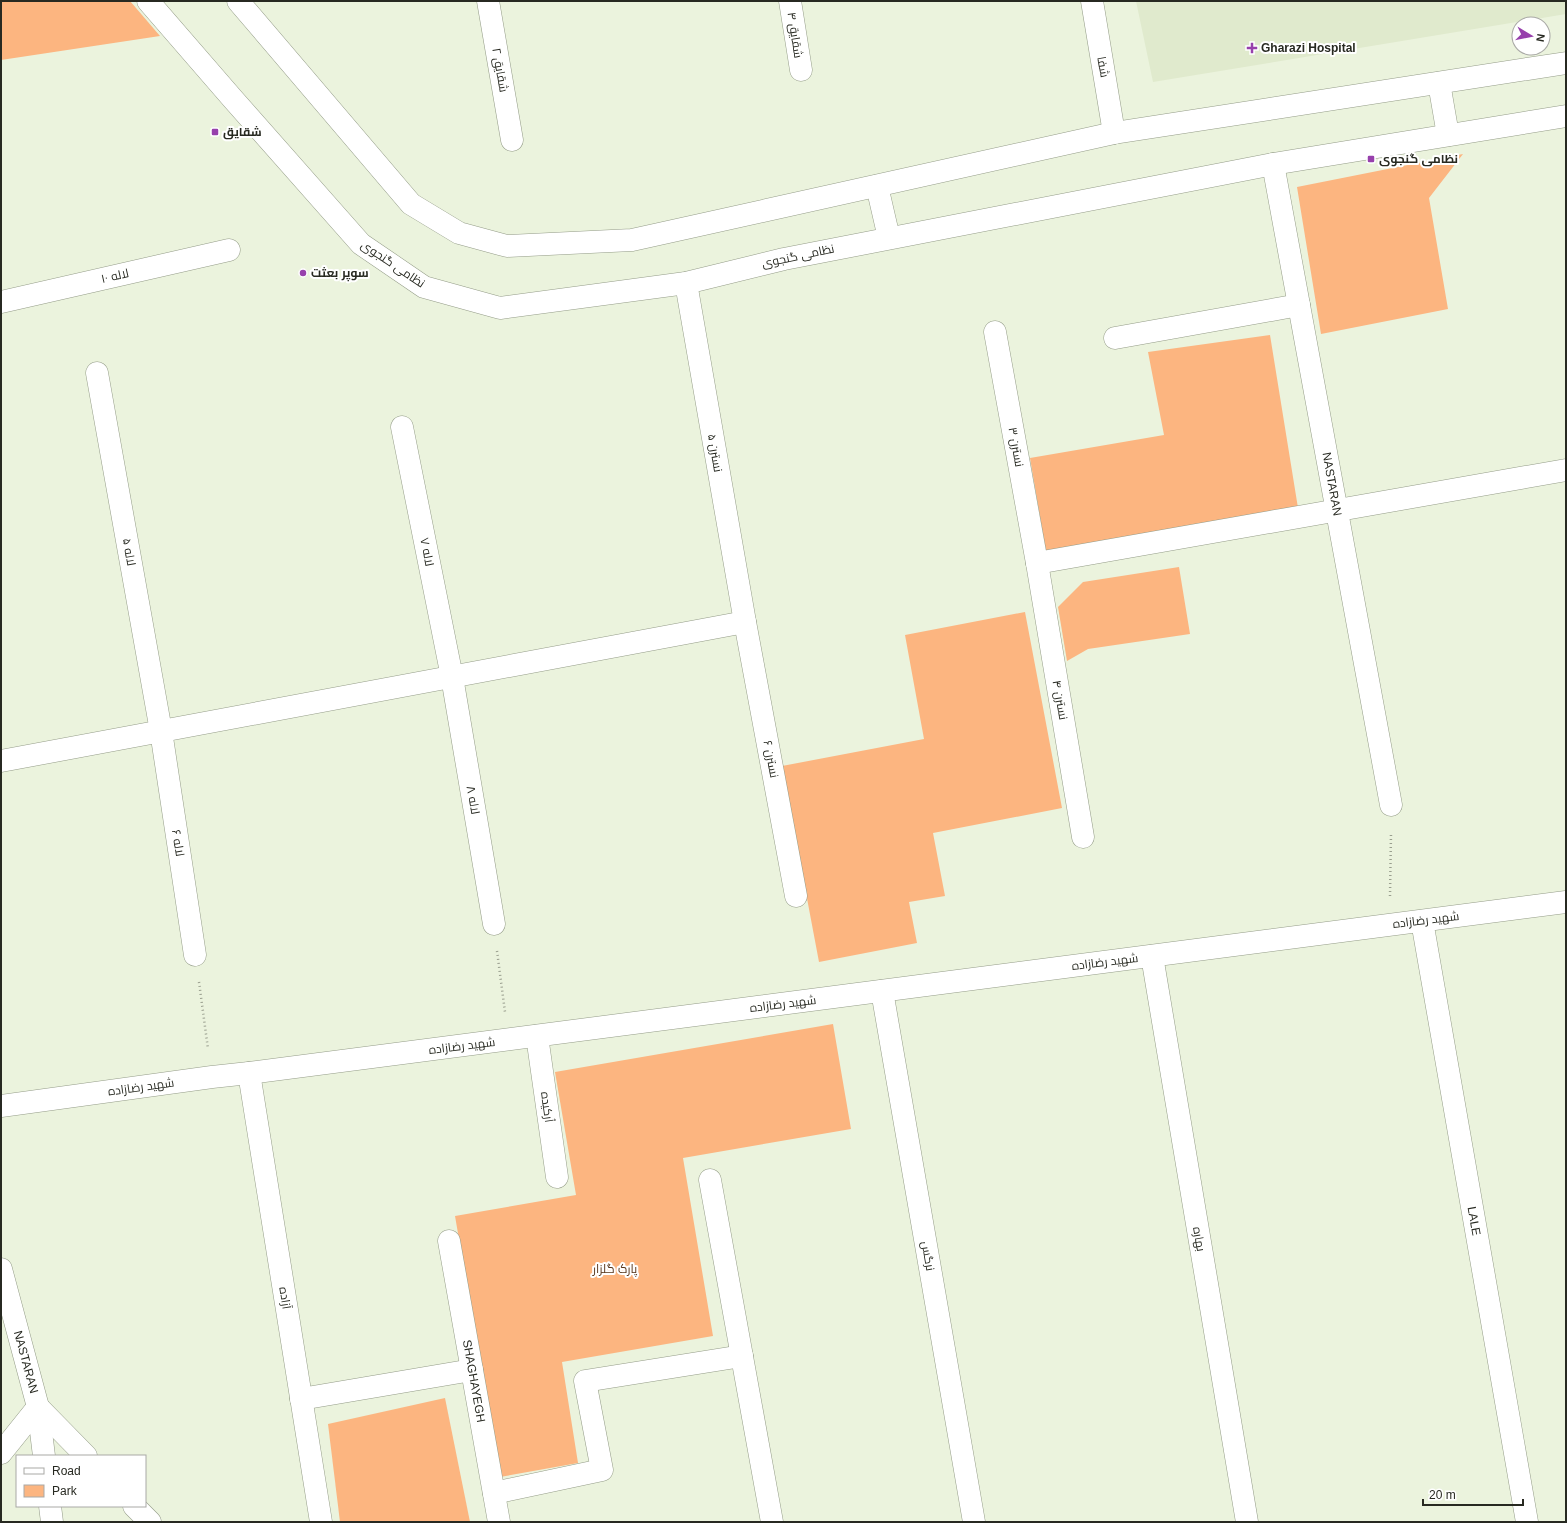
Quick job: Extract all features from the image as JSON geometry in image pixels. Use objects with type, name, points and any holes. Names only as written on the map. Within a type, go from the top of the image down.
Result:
[{"type":"street","name":"نظامی گنجوی","points":[[148,1],[361,244],[424,287],[500,308],[686,283],[784,259],[1273,164],[1566,116]]},
{"type":"street","points":[[238,1],[411,204],[460,233],[507,246],[632,240],[1114,133],[1566,63]]},
{"type":"street","name":"شقایق ۲","points":[[488,1],[512,140]]},
{"type":"street","name":"شقایق ۴","points":[[790,1],[801,70]]},
{"type":"street","name":"شفا","points":[[1092,1],[1114,133]]},
{"type":"street","points":[[1439,83],[1448,135]]},
{"type":"street","name":"NASTARAN","points":[[1273,164],[1391,805]]},
{"type":"street","points":[[877,186],[889,238]]},
{"type":"street","name":"لاله ۱۰","points":[[1,302],[229,250]]},
{"type":"street","name":"نسترن ۵","points":[[686,283],[745,622]]},
{"type":"street","points":[[1115,338],[1299,305]]},
{"type":"street","name":"نسترن ۳","points":[[995,332],[1037,563]]},
{"type":"street","name":"لاله ۵","points":[[96,373],[161,731]]},
{"type":"street","name":"لاله ۷","points":[[402,427],[452,677]]},
{"type":"street","points":[[1037,563],[1566,470]]},
{"type":"street","name":"نسترن ۴","points":[[1037,563],[1082,837]]},
{"type":"street","points":[[1,761],[745,622]]},
{"type":"street","name":"نسترن ۶","points":[[745,622],[796,896]]},
{"type":"street","name":"لاله ۸","points":[[452,677],[494,924]]},
{"type":"street","name":"لاله ۶","points":[[161,731],[195,955]]},
{"type":"street","name":"شهید رضازاده","points":[[1,1106],[212,1077],[249,1074],[1566,902]]},
{"type":"street","name":"LALE","points":[[1422,920],[1527,1522]]},
{"type":"street","name":"بهاره","points":[[1152,956],[1246,1522]]},
{"type":"street","name":"نرگس","points":[[882,991],[974,1522]]},
{"type":"street","name":"اُرکیده","points":[[537,1036],[557,1178]]},
{"type":"street","name":"آزاده","points":[[249,1074],[321,1522]]},
{"type":"street","points":[[710,1180],[772,1522]]},
{"type":"street","name":"SHAGHAYEGH","points":[[449,1241],[499,1522]]},
{"type":"street","name":"NASTARAN","points":[[1,1269],[38,1407],[44,1455]]},
{"type":"street","points":[[494,1493],[602,1470],[585,1380],[742,1356]]},
{"type":"street","points":[[301,1399],[472,1370]]},
{"type":"street","points":[[1,1453],[38,1407],[85,1455]]},
{"type":"street","points":[[50,1507],[52,1522]]},
{"type":"street","points":[[135,1507],[150,1522]]},
{"type":"path","points":[[1390,925],[1391,805]]},
{"type":"path","points":[[494,924],[509,1040]]},
{"type":"path","points":[[195,955],[212,1077]]},
{"type":"shaded area","name":"Gharazi Hospital","points":[[1136,1],[1566,1],[1566,14],[1551,16],[1511,16],[1511,23],[1153,82]]},
{"type":"green space","points":[[1,1],[130,1],[160,36],[1,60]]},
{"type":"green space","points":[[1463,154],[1429,198],[1448,309],[1321,334],[1297,187]]},
{"type":"green space","points":[[1270,335],[1298,508],[1046,552],[1030,458],[1164,435],[1148,352]]},
{"type":"green space","points":[[1179,567],[1190,634],[1088,649],[1067,661],[1058,607],[1083,582]]},
{"type":"green space","points":[[1025,612],[1062,808],[933,833],[945,896],[909,902],[917,943],[819,962],[782,766],[924,739],[905,635]]},
{"type":"green space","name":"پارک گلزار","points":[[833,1024],[851,1129],[683,1158],[713,1336],[562,1362],[578,1463],[500,1477],[455,1216],[576,1195],[555,1072]]},
{"type":"green space","points":[[445,1398],[470,1522],[340,1522],[328,1424]]},
{"type":"place","name":"Gharazi Hospital","points":[[1252,48]]},
{"type":"place","name":"شقایق","points":[[215,132]]},
{"type":"place","name":"نظامی گنجوی","points":[[1371,159]]},
{"type":"place","name":"سوپر بعثت","points":[[303,273]]}]
